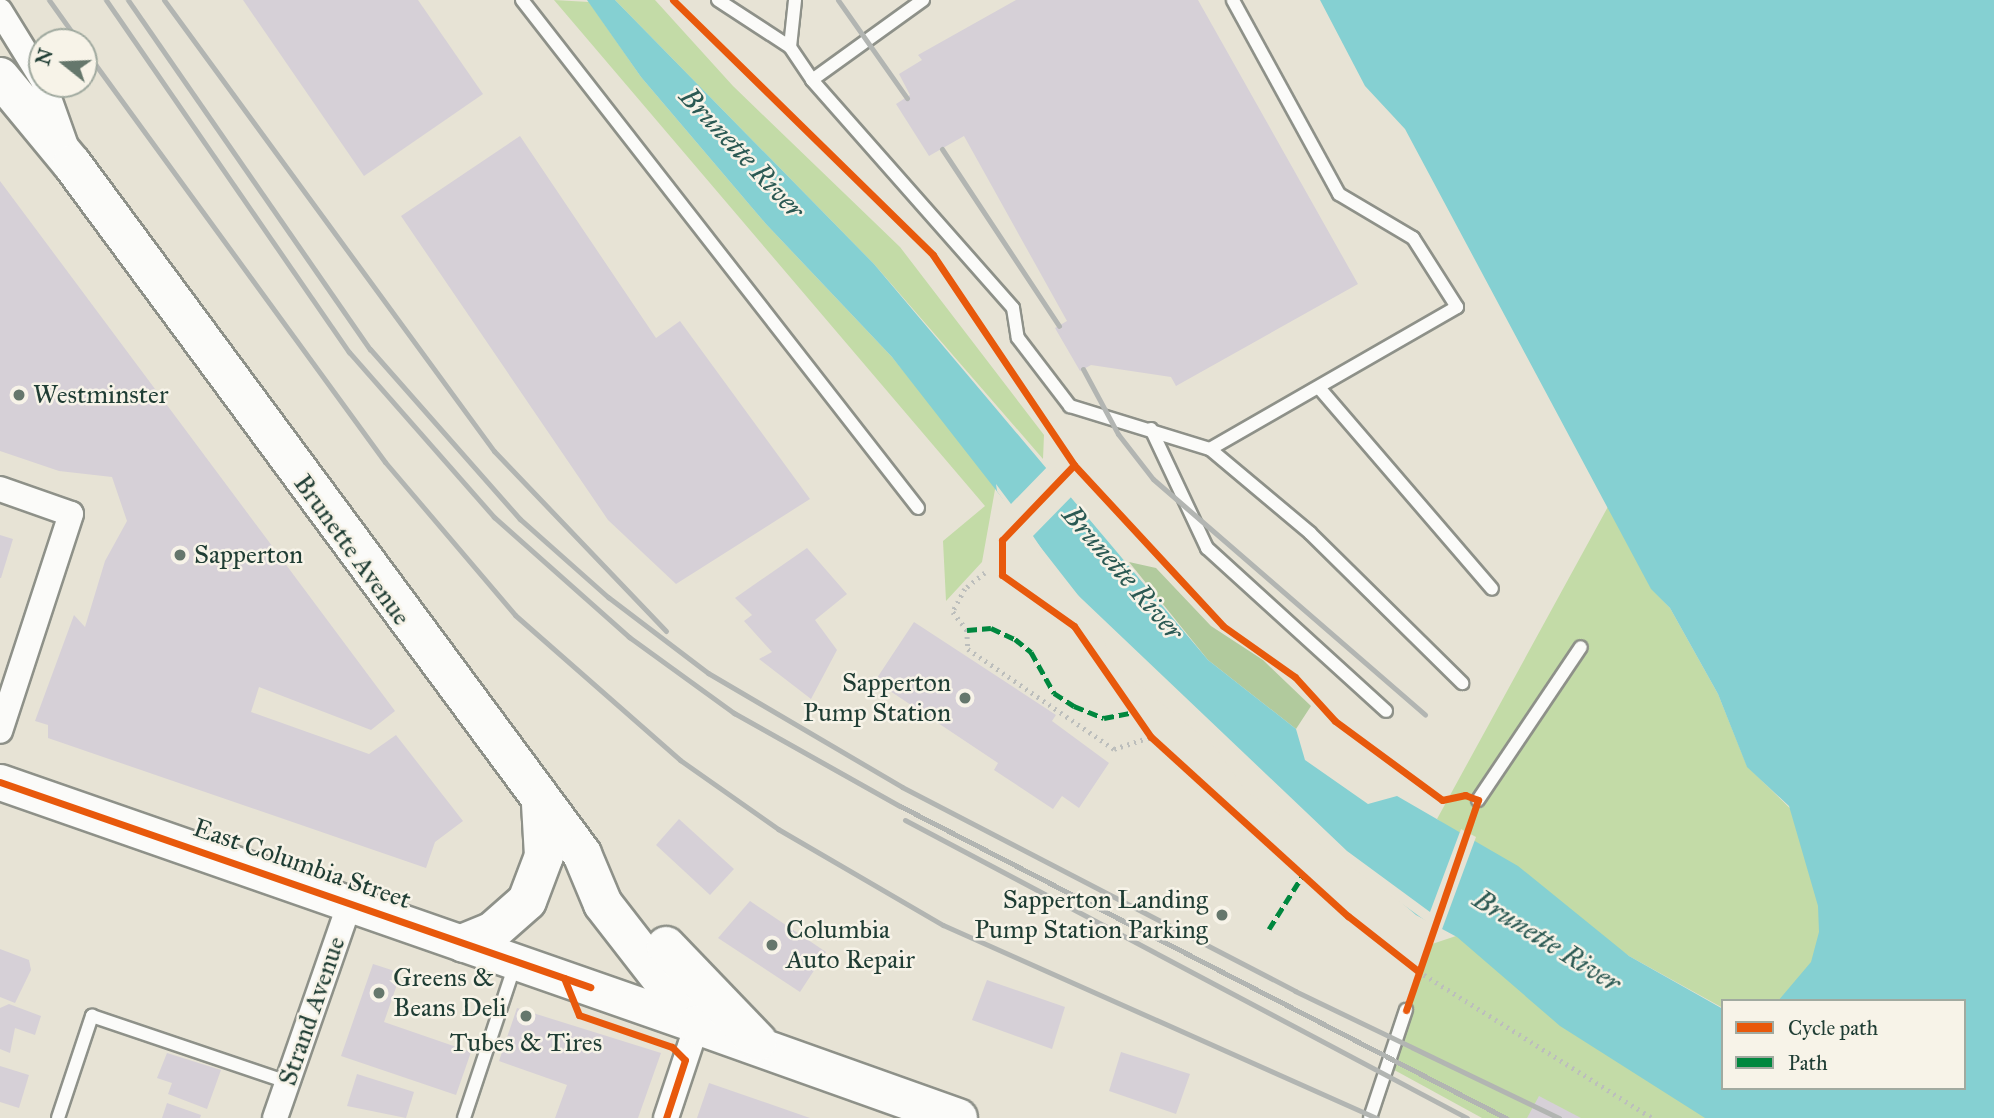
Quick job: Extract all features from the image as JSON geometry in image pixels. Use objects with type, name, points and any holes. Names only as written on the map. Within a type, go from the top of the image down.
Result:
[{"type":"main road","name":"Brunette Avenue","points":[[0,77],[72,164],[541,804],[582,854],[603,904],[697,1025]]},
{"type":"main road","points":[[464,943],[493,931],[527,901],[544,856],[541,804]]},
{"type":"main road","points":[[582,854],[767,1051]]},
{"type":"main road","name":"East Columbia Street","points":[[697,1025],[958,1118]]},
{"type":"street","points":[[0,11],[28,56]]},
{"type":"street","points":[[49,98],[72,164]]},
{"type":"street","points":[[0,489],[71,514],[0,732]]},
{"type":"street","name":"East Columbia Street","points":[[0,782],[697,1025]]},
{"type":"street","name":"Strand Avenue","points":[[275,1118],[350,903]]},
{"type":"street","points":[[666,1118],[697,1025]]},
{"type":"lane","points":[[522,0],[918,508]]},
{"type":"lane","points":[[718,0],[790,47],[812,80],[1013,308],[1018,338],[1070,405],[1210,449],[1310,533],[1462,683]]},
{"type":"lane","points":[[790,47],[794,0]]},
{"type":"lane","points":[[812,80],[923,0]]},
{"type":"lane","points":[[1210,449],[1321,390],[1457,307],[1413,238],[1339,194],[1233,0]]},
{"type":"lane","points":[[1321,390],[1492,589]]},
{"type":"lane","points":[[1152,429],[1207,548],[1386,712]]},
{"type":"lane","points":[[1478,800],[1581,647]]},
{"type":"lane","points":[[464,1118],[516,961]]},
{"type":"lane","points":[[1370,1118],[1406,1010]]},
{"type":"lane","points":[[58,1118],[92,1016],[287,1082]]},
{"type":"path","points":[[985,573],[965,589],[953,612],[967,629],[968,649],[1114,749],[1151,737]]},
{"type":"path","points":[[1146,729],[1161,746]]},
{"type":"path","points":[[1406,1010],[1421,962]]},
{"type":"path","points":[[1408,966],[1652,1118]]},
{"type":"green space","points":[[554,0],[589,2],[641,77],[766,224],[892,357],[996,484],[982,562],[946,601],[943,541],[985,506]]},
{"type":"green space","points":[[615,0],[655,0],[733,86],[900,247],[1044,435],[1043,459],[874,264]]},
{"type":"green space","points":[[1610,503],[1651,588],[1670,608],[1718,694],[1747,766],[1917,933],[1963,999],[1721,999],[1721,1007],[1629,956],[1437,819]]},
{"type":"green space","points":[[1129,562],[1156,568],[1211,626],[1263,660],[1311,706],[1296,729],[1208,660]]},
{"type":"green space","points":[[1416,896],[1721,1087],[1721,1090],[1728,1090],[1795,1118],[1482,1118],[1387,1066],[1426,946],[1456,936]]},
{"type":"green space","points":[[1966,1003],[1994,1043],[1966,1085]]},
{"type":"water","name":"Brunette River","points":[[587,0],[615,0],[874,264],[1208,660],[1296,729],[1305,760],[1368,804],[1397,796],[1518,866],[1629,956],[1721,1008],[1721,1090],[1966,1090],[1966,999],[1780,999],[1811,962],[1819,932],[1818,906],[1789,806],[1747,767],[1718,694],[1670,608],[1651,589],[1405,129],[1365,86],[1320,0],[1994,0],[1994,1118],[1705,1118],[1560,1026],[1457,937],[1416,915],[1218,745],[1099,622],[892,357],[766,224],[641,77]]},
{"type":"pier","points":[[1051,463],[1076,492],[1033,536],[1063,581],[1347,851],[1430,912],[1461,829],[1476,837],[1441,932],[1245,790],[1216,748],[1115,665],[1096,624],[1060,583],[997,491],[996,484],[1011,504]]},
{"type":"building","points":[[243,0],[418,0],[483,94],[364,176]]},
{"type":"building","points":[[1016,0],[1198,0],[1358,284],[1176,386],[1171,377],[1091,365],[1080,371],[1055,328],[1067,321],[964,136],[929,156],[896,104],[910,95],[899,74],[922,60],[918,55]]},
{"type":"building","points":[[520,136],[656,338],[680,321],[810,499],[676,584],[608,520],[401,216]]},
{"type":"building","points":[[0,181],[395,711],[371,730],[259,687],[251,712],[369,754],[396,735],[463,821],[435,842],[426,868],[48,738],[48,725],[35,721],[74,615],[85,627],[105,561],[127,521],[112,477],[59,471],[0,451]]},
{"type":"building","points":[[0,535],[13,539],[1,578],[0,578]]},
{"type":"building","points":[[807,548],[847,594],[815,620],[837,650],[811,699],[759,659],[772,652],[744,621],[752,615],[735,598]]},
{"type":"building","name":"Sapperton Pump Station","points":[[914,622],[1056,715],[1052,721],[1109,763],[1079,808],[1062,796],[1053,809],[994,770],[998,763],[875,681]]},
{"type":"building","points":[[679,819],[734,869],[710,895],[656,845]]},
{"type":"building","name":"Columbia Auto Repair","points":[[750,901],[826,952],[800,992],[718,938]]},
{"type":"building","points":[[0,949],[29,960],[31,970],[15,1003],[0,997]]},
{"type":"building","points":[[373,964],[401,973],[384,1022],[471,1052],[456,1095],[341,1056]]},
{"type":"building","points":[[987,980],[1065,1007],[1052,1049],[972,1020]]},
{"type":"building","points":[[9,1004],[41,1016],[35,1035],[15,1028],[10,1053],[0,1049],[0,1008]]},
{"type":"building","points":[[517,1008],[661,1053],[638,1118],[555,1118],[567,1085],[499,1061]]},
{"type":"building","points":[[1121,1052],[1190,1074],[1176,1114],[1109,1091]]},
{"type":"building","points":[[167,1053],[221,1070],[207,1109],[168,1094],[172,1083],[157,1078]]},
{"type":"building","points":[[0,1066],[29,1075],[19,1108],[0,1102]]},
{"type":"building","points":[[357,1074],[414,1092],[406,1118],[347,1106]]},
{"type":"building","points":[[709,1083],[810,1118],[697,1118]]},
{"type":"building","points":[[1539,1096],[1581,1118],[1527,1118]]},
{"type":"building","points":[[167,1103],[201,1115],[200,1118],[162,1118]]},
{"type":"railway","points":[[49,0],[69,28]]},
{"type":"railway","points":[[106,0],[349,352],[494,517],[629,637],[734,713],[900,806],[1506,1118]]},
{"type":"railway","points":[[128,0],[370,349],[520,519],[608,597],[708,673],[902,787],[1295,991],[1559,1118]]},
{"type":"railway","points":[[164,0],[494,451],[666,631]]},
{"type":"railway","points":[[838,0],[907,98]]},
{"type":"railway","points":[[98,68],[385,462],[515,615],[680,760],[778,829],[943,925],[1377,1118]]},
{"type":"railway","points":[[942,149],[1059,326]]},
{"type":"railway","points":[[1083,369],[1118,434],[1153,479],[1425,715]]},
{"type":"railway","points":[[905,820],[1467,1118]]},
{"type":"marked path","points":[[967,630],[991,628],[1015,639],[1031,652],[1054,693],[1074,706],[1104,718],[1135,712]]},
{"type":"marked path","points":[[1269,929],[1303,875]]},
{"type":"cycle path","points":[[673,0],[933,255],[1074,465],[1223,626],[1295,677],[1335,721],[1442,800],[1465,795],[1478,800],[1406,1010]]},
{"type":"cycle path","points":[[1074,465],[1002,540],[1002,575],[1074,626],[1151,737],[1348,916],[1418,971]]},
{"type":"cycle path","points":[[0,782],[590,987]]},
{"type":"cycle path","points":[[564,978],[579,1015],[672,1047],[685,1060],[666,1118]]},
{"type":"place","name":"Westminster","points":[[19,395]]},
{"type":"place","name":"Sapperton","points":[[180,555]]},
{"type":"place","name":"Sapperton Pump Station","points":[[965,698]]},
{"type":"place","name":"Sapperton Landing Pump Station Parking","points":[[1222,915]]},
{"type":"place","name":"Columbia Auto Repair","points":[[772,945]]},
{"type":"place","name":"Greens & Beans Deli","points":[[379,993]]},
{"type":"place","name":"Tubes & Tires","points":[[526,1016]]}]
